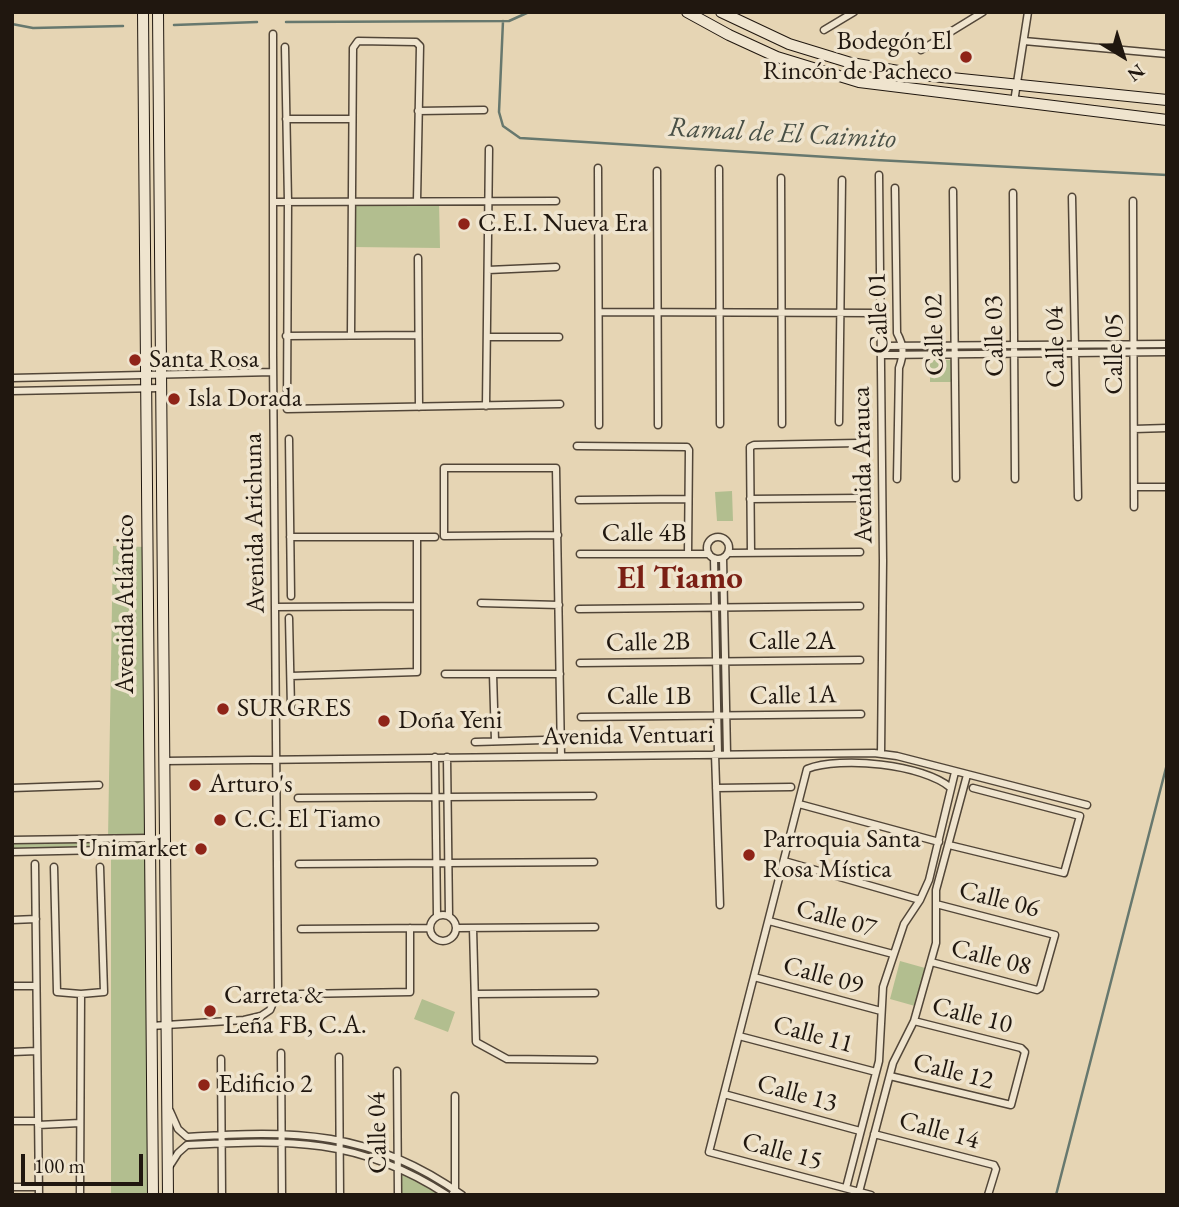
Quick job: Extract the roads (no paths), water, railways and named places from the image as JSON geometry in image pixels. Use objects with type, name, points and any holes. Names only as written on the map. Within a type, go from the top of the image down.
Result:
[{"type":"main road","name":"Avenida Atlántico","points":[[144,12],[153,1195]]},
{"type":"main road","name":"Avenida Atlántico","points":[[158,12],[168,1195]]},
{"type":"main road","points":[[687,12],[746,44],[816,71],[884,86],[1167,120]]},
{"type":"main road","points":[[721,12],[789,44],[851,62],[922,75],[1167,100]]},
{"type":"street","points":[[824,30],[854,12]]},
{"type":"street","points":[[921,50],[984,12]]},
{"type":"street","points":[[1014,102],[1028,12]]},
{"type":"street","name":"Avenida Arichuna","points":[[167,1026],[244,1020],[261,1016],[270,1010],[279,981],[273,372],[273,34]]},
{"type":"street","points":[[351,334],[353,48],[358,41],[416,42],[422,50],[417,201]]},
{"type":"street","points":[[1024,41],[1167,54]]},
{"type":"street","points":[[285,47],[288,202],[287,409],[560,404]]},
{"type":"street","points":[[418,111],[484,110]]},
{"type":"street","points":[[286,119],[352,119]]},
{"type":"street","points":[[486,406],[489,149]]},
{"type":"street","points":[[598,168],[600,425]]},
{"type":"street","points":[[719,170],[720,424]]},
{"type":"street","points":[[657,171],[658,425]]},
{"type":"street","name":"Avenida Arauca","points":[[879,175],[883,561],[881,754]]},
{"type":"street","points":[[781,178],[782,424]]},
{"type":"street","points":[[839,422],[842,180]]},
{"type":"street","name":"Calle 01","points":[[895,188],[897,333],[904,355],[899,368],[897,479]]},
{"type":"street","name":"Calle 02","points":[[953,191],[956,478]]},
{"type":"street","name":"Calle 03","points":[[1013,193],[1015,479]]},
{"type":"street","name":"Calle 04","points":[[1072,197],[1078,497]]},
{"type":"street","points":[[273,202],[556,201]]},
{"type":"street","name":"Calle 05","points":[[1133,201],[1135,507]]},
{"type":"street","points":[[418,258],[419,407]]},
{"type":"street","points":[[488,270],[556,267]]},
{"type":"street","points":[[601,312],[880,313]]},
{"type":"street","points":[[286,337],[418,335]]},
{"type":"street","points":[[487,337],[559,337]]},
{"type":"street","points":[[881,346],[1167,344]]},
{"type":"street","points":[[881,355],[1167,352]]},
{"type":"street","points":[[12,378],[273,372]]},
{"type":"street","points":[[12,391],[160,388]]},
{"type":"street","points":[[1135,429],[1167,428]]},
{"type":"street","points":[[289,439],[291,596]]},
{"type":"street","points":[[751,553],[750,447],[858,443]]},
{"type":"street","points":[[577,446],[687,447],[688,554]]},
{"type":"street","points":[[558,535],[444,536],[444,468],[556,468],[558,535],[561,756]]},
{"type":"street","points":[[1135,488],[1167,487]]},
{"type":"street","points":[[750,499],[860,498]]},
{"type":"street","points":[[579,500],[687,499]]},
{"type":"street","points":[[290,537],[435,537]]},
{"type":"street","points":[[291,676],[417,672],[417,537]]},
{"type":"street","points":[[720,905],[715,608],[709,543],[717,537],[726,541],[729,548],[725,556],[724,608],[727,754]]},
{"type":"street","points":[[711,556],[860,552]]},
{"type":"street","name":"Calle 4B","points":[[580,554],[711,556]]},
{"type":"street","points":[[481,603],[559,605]]},
{"type":"street","points":[[275,607],[417,606]]},
{"type":"street","points":[[579,609],[860,606]]},
{"type":"street","points":[[289,618],[291,708]]},
{"type":"street","name":"Calle 2A","points":[[716,662],[860,660]]},
{"type":"street","name":"Calle 2B","points":[[580,663],[716,662]]},
{"type":"street","points":[[445,674],[560,674]]},
{"type":"street","points":[[493,674],[495,741]]},
{"type":"street","name":"Calle 1A","points":[[717,716],[860,714]]},
{"type":"street","name":"Calle 1B","points":[[580,717],[717,716]]},
{"type":"street","points":[[475,742],[544,740]]},
{"type":"street","name":"Avenida Ventuari","points":[[164,761],[881,754],[1087,806]]},
{"type":"street","points":[[435,757],[438,916]]},
{"type":"street","points":[[447,757],[449,916]]},
{"type":"street","points":[[724,1094],[807,769],[882,764],[938,778],[951,788]]},
{"type":"street","points":[[846,1188],[881,1052],[883,987],[904,925],[929,880],[955,772]]},
{"type":"street","points":[[859,1192],[896,1056],[914,1021],[931,962],[937,937],[938,883],[967,775]]},
{"type":"street","points":[[12,788],[99,785]]},
{"type":"street","points":[[716,788],[791,787]]},
{"type":"street","points":[[949,845],[1064,873],[1080,816],[974,788]]},
{"type":"street","points":[[298,798],[593,796]]},
{"type":"street","points":[[799,804],[939,842]]},
{"type":"street","points":[[12,840],[149,843]]},
{"type":"street","points":[[12,852],[149,843]]},
{"type":"street","points":[[785,861],[920,900]]},
{"type":"street","points":[[299,864],[594,862]]},
{"type":"street","points":[[35,864],[39,1195]]},
{"type":"street","points":[[54,867],[57,992],[81,994],[104,992],[100,867]]},
{"type":"street","points":[[929,880],[938,883]]},
{"type":"street","name":"Calle 06","points":[[936,904],[1053,933],[1055,935],[1040,988]]},
{"type":"street","points":[[438,916],[449,916],[454,920],[457,929],[453,937],[445,941],[433,937],[430,928],[432,921],[438,916]]},
{"type":"street","points":[[12,920],[36,919]]},
{"type":"street","name":"Calle 07","points":[[769,921],[893,954]]},
{"type":"street","points":[[457,929],[595,927]]},
{"type":"street","points":[[300,994],[410,992],[410,928]]},
{"type":"street","points":[[301,929],[430,928]]},
{"type":"street","points":[[474,928],[476,1042],[507,1059],[594,1060]]},
{"type":"street","name":"Calle 08","points":[[931,962],[1037,990],[1040,988]]},
{"type":"street","name":"Calle 09","points":[[754,977],[881,1011]]},
{"type":"street","points":[[12,986],[36,986]]},
{"type":"street","points":[[475,994],[595,993]]},
{"type":"street","points":[[80,1195],[81,994]]},
{"type":"street","name":"Calle 10","points":[[914,1021],[1021,1048],[1025,1052],[1012,1105],[1006,1106]]},
{"type":"street","points":[[151,1026],[167,1026]]},
{"type":"street","name":"Calle 11","points":[[739,1036],[876,1072]]},
{"type":"street","points":[[12,1052],[37,1051]]},
{"type":"street","points":[[881,1052],[896,1056]]},
{"type":"street","points":[[281,1053],[282,1195]]},
{"type":"street","points":[[339,1058],[340,1195]]},
{"type":"street","points":[[221,1059],[222,1195]]},
{"type":"street","name":"Calle 04","points":[[397,1071],[398,1195]]},
{"type":"street","name":"Calle 12","points":[[890,1076],[1006,1106]]},
{"type":"street","name":"Calle 13","points":[[724,1094],[860,1131]]},
{"type":"street","name":"Calle 15","points":[[724,1094],[709,1152],[871,1195]]},
{"type":"street","points":[[455,1096],[457,1193]]},
{"type":"street","points":[[167,1107],[178,1129],[187,1137],[281,1133],[339,1139],[398,1158],[457,1193]]},
{"type":"street","points":[[12,1121],[80,1123]]},
{"type":"street","name":"Calle 14","points":[[874,1134],[994,1165],[996,1169],[988,1195]]},
{"type":"street","points":[[168,1169],[187,1145],[281,1142],[340,1148],[365,1154],[398,1168],[447,1195]]},
{"type":"street","points":[[12,1187],[39,1186]]},
{"type":"waterway","points":[[286,22],[509,21],[529,12]]},
{"type":"waterway","name":"Ramal de El Caimito","points":[[503,21],[499,112],[503,126],[520,138],[1167,175]]},
{"type":"waterway","points":[[174,25],[257,22]]},
{"type":"waterway","points":[[12,24],[33,28],[123,26]]},
{"type":"waterway","points":[[1056,1195],[1167,764]]},
{"type":"place","name":"Bodegón El Rincón de Pacheco","points":[[966,57]]},
{"type":"place","name":"C.E.I. Nueva Era","points":[[464,224]]},
{"type":"place","name":"Santa Rosa","points":[[135,360]]},
{"type":"place","name":"Isla Dorada","points":[[174,399]]},
{"type":"place","name":"SURGRES","points":[[223,709]]},
{"type":"place","name":"Doña Yeni","points":[[384,721]]},
{"type":"place","name":"Arturo's","points":[[195,785]]},
{"type":"place","name":"C.C. El Tiamo","points":[[220,820]]},
{"type":"place","name":"Unimarket","points":[[201,849]]},
{"type":"place","name":"Parroquia Santa Rosa Mística","points":[[749,855]]},
{"type":"place","name":"Carreta & Leña FB, C.A.","points":[[210,1011]]},
{"type":"place","name":"Edificio 2","points":[[204,1085]]},
{"type":"district","name":"El Tiamo","points":[[680,579]]}]
